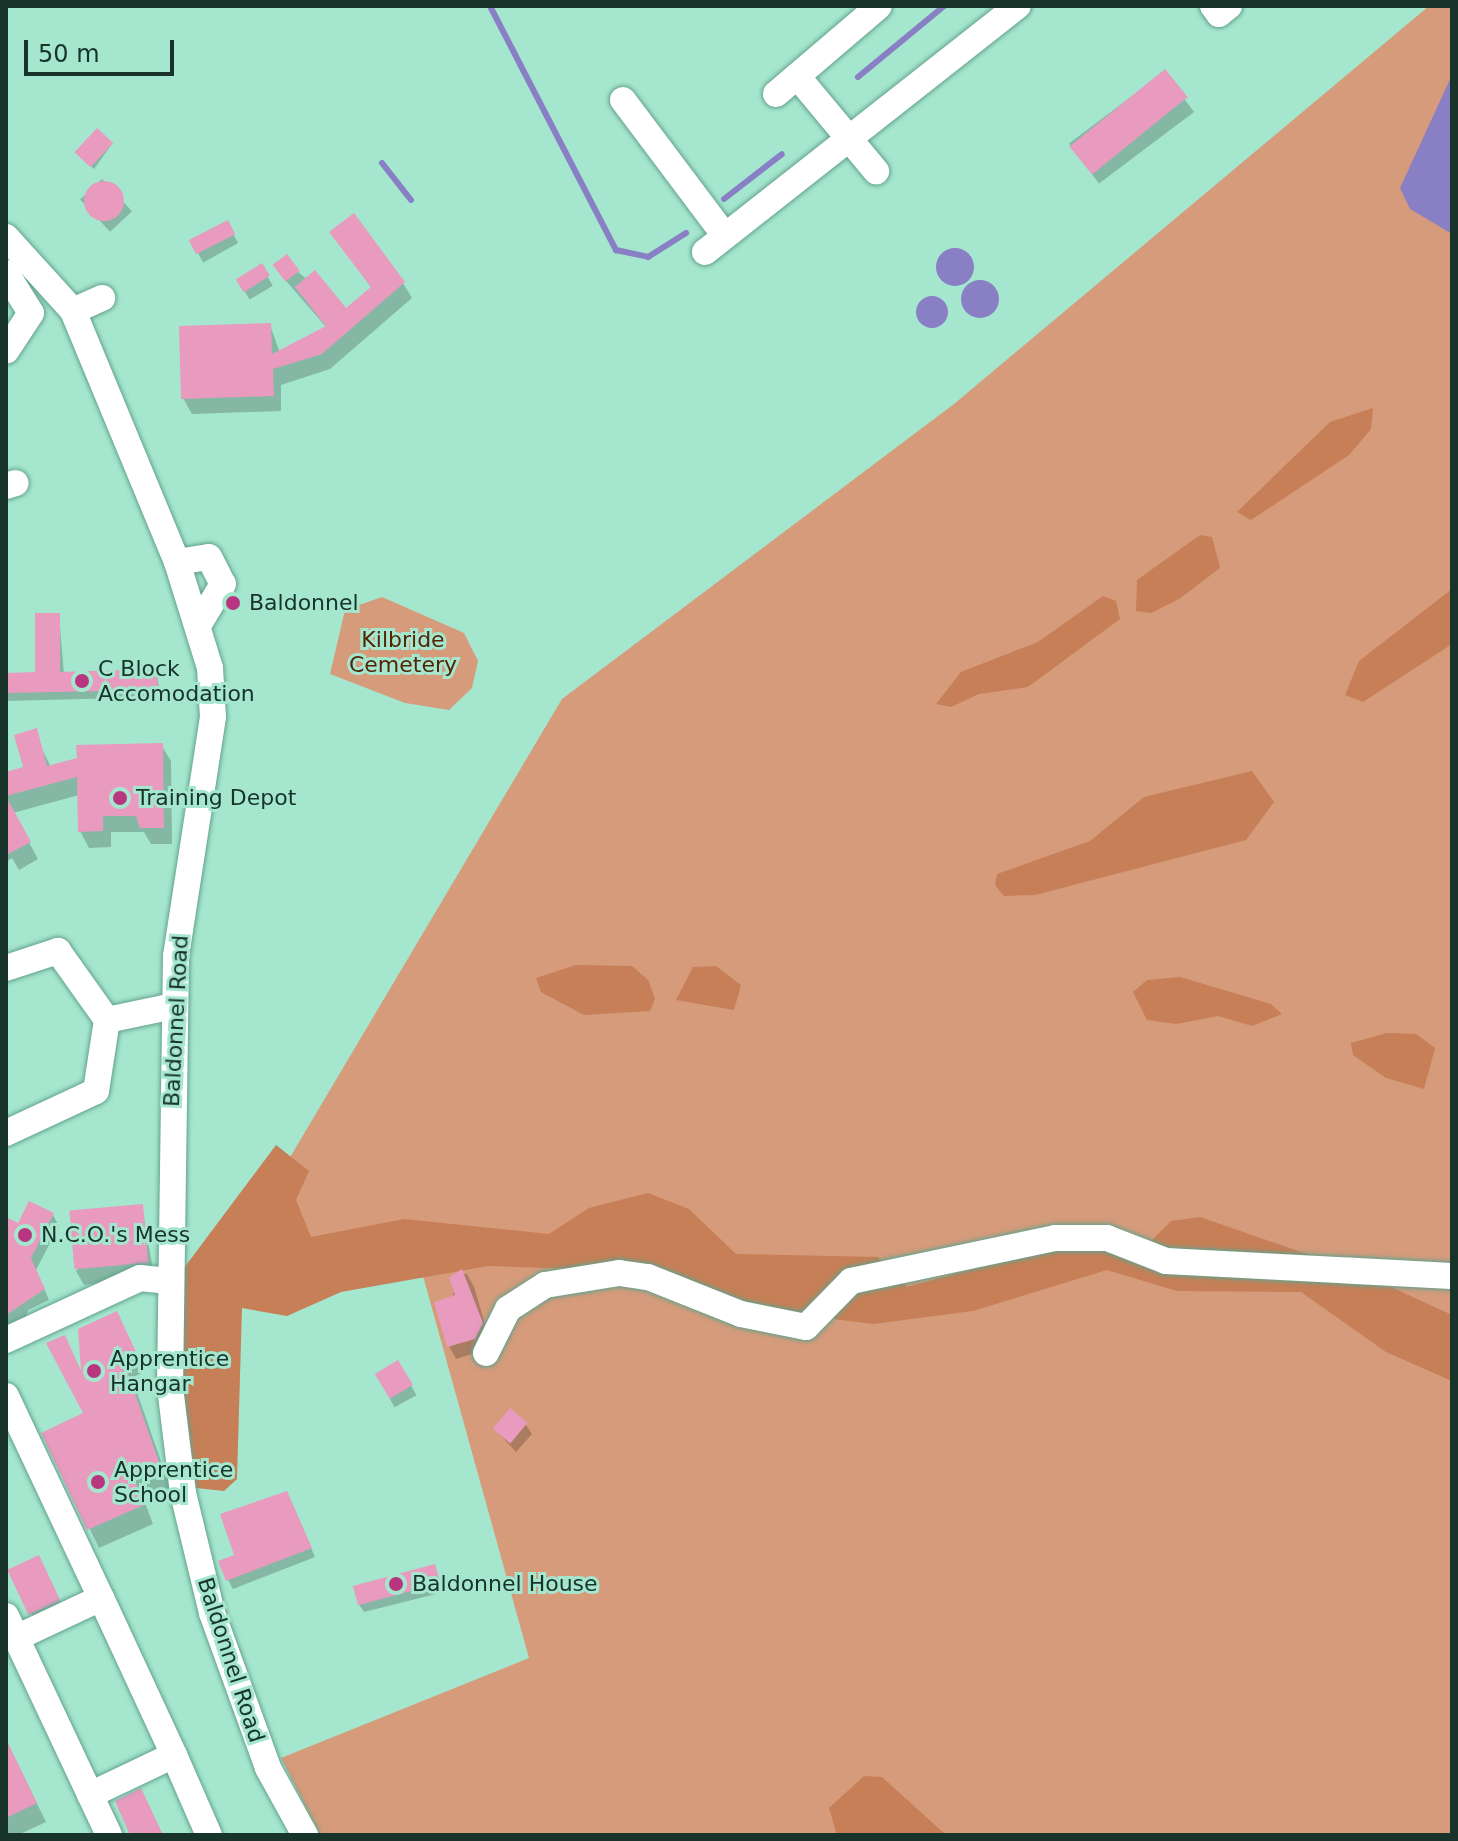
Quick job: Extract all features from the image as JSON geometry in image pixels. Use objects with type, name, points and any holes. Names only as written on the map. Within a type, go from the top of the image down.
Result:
[{"type":"street","points":[[776,94],[879,6]]},
{"type":"street","points":[[623,100],[715,244],[851,143],[1018,6]]},
{"type":"street","points":[[1213,6],[1219,14],[1229,6]]},
{"type":"street","points":[[797,76],[876,171]]},
{"type":"street","name":"Baldonnel Road","points":[[6,237],[73,311],[177,562],[199,624],[213,717],[174,1006],[170,1387],[193,1540],[238,1693],[305,1835]]},
{"type":"street","points":[[6,273],[31,313],[6,351]]},
{"type":"street","points":[[73,311],[102,298]]},
{"type":"street","points":[[177,562],[209,557],[223,584],[199,624]]},
{"type":"street","points":[[6,968],[58,951],[107,1020],[96,1091],[6,1133]]},
{"type":"street","points":[[107,1020],[174,1006]]},
{"type":"street","points":[[486,1353],[508,1309],[545,1285],[619,1273],[648,1277],[741,1314],[806,1327],[851,1281],[1055,1238],[1107,1238],[1166,1261],[1452,1276]]},
{"type":"street","points":[[6,1340],[140,1278],[169,1281]]},
{"type":"street","points":[[6,1396],[209,1835]]},
{"type":"street","points":[[101,1598],[11,1627],[109,1835]]},
{"type":"street","points":[[90,1795],[174,1755]]},
{"type":"green space","points":[[1429,6],[1452,6],[1452,1835],[320,1835],[281,1758],[529,1658],[415,1247],[232,1255],[562,699],[954,404]]},
{"type":"green space","name":"Kilbride Cemetery","points":[[382,597],[464,633],[478,661],[472,688],[449,710],[405,703],[330,674],[345,610]]},
{"type":"shaded area","points":[[1452,75],[1452,234],[1410,209],[1400,188]]},
{"type":"shaded area","points":[[955,248],[969,253],[974,267],[969,281],[955,286],[941,281],[936,267],[941,253]]},
{"type":"shaded area","points":[[980,280],[994,285],[999,299],[994,313],[980,318],[966,313],[961,299],[966,285]]},
{"type":"shaded area","points":[[932,296],[944,300],[948,312],[944,324],[932,328],[920,324],[916,312],[920,300]]},
{"type":"shaded area","points":[[1373,408],[1371,429],[1349,455],[1251,520],[1237,512],[1330,422]]},
{"type":"shaded area","points":[[1200,535],[1212,537],[1220,568],[1179,599],[1151,613],[1136,611],[1137,580]]},
{"type":"shaded area","points":[[1452,589],[1452,644],[1363,702],[1345,695],[1359,661]]},
{"type":"shaded area","points":[[1103,596],[1116,601],[1120,619],[1028,687],[979,694],[951,707],[936,704],[961,672],[1038,642]]},
{"type":"shaded area","points":[[1252,771],[1274,802],[1246,840],[1035,895],[1004,896],[995,885],[997,874],[1090,841],[1144,797]]},
{"type":"shaded area","points":[[576,965],[632,966],[648,980],[655,999],[650,1011],[584,1015],[541,992],[536,978]]},
{"type":"shaded area","points":[[716,966],[741,985],[734,1010],[676,1000],[693,967]]},
{"type":"shaded area","points":[[1180,977],[1271,1004],[1282,1014],[1252,1026],[1218,1016],[1176,1024],[1147,1020],[1133,992],[1147,980]]},
{"type":"shaded area","points":[[1387,1033],[1416,1034],[1435,1048],[1424,1089],[1386,1078],[1353,1055],[1351,1043]]},
{"type":"shaded area","points":[[276,1145],[309,1171],[296,1200],[311,1237],[404,1219],[549,1234],[589,1208],[648,1193],[689,1209],[736,1254],[878,1257],[907,1287],[1061,1245],[1147,1245],[1171,1221],[1200,1217],[1330,1262],[1355,1285],[1380,1282],[1452,1315],[1452,1381],[1386,1352],[1301,1292],[1177,1291],[1107,1270],[973,1311],[873,1324],[770,1311],[647,1271],[488,1266],[341,1292],[287,1316],[242,1308],[237,1479],[224,1491],[196,1488],[175,1343],[178,1276]]},
{"type":"shaded area","points":[[864,1776],[882,1777],[946,1835],[837,1835],[829,1808]]},
{"type":"building","points":[[1165,69],[1188,97],[1092,174],[1069,146]]},
{"type":"building","points":[[97,128],[113,143],[91,167],[74,152]]},
{"type":"building","points":[[104,181],[118,187],[124,201],[118,215],[104,221],[90,215],[84,201],[90,187]]},
{"type":"building","points":[[354,213],[405,282],[322,354],[273,369],[274,396],[181,399],[179,326],[271,323],[272,354],[326,326],[295,287],[315,270],[346,308],[371,287],[329,232]]},
{"type":"building","points":[[228,220],[235,234],[196,254],[189,240]]},
{"type":"building","points":[[287,254],[300,271],[285,282],[273,265]]},
{"type":"building","points":[[262,263],[270,276],[244,292],[236,279]]},
{"type":"building","name":"C Block Accomodation","points":[[35,613],[60,613],[60,672],[157,669],[158,690],[6,693],[6,673],[35,672]]},
{"type":"building","name":"Training Depot","points":[[37,728],[47,766],[77,758],[76,745],[163,743],[164,828],[140,828],[136,816],[103,816],[103,831],[78,832],[77,777],[6,796],[6,772],[23,767],[14,735]]},
{"type":"building","points":[[6,796],[31,842],[6,855]]},
{"type":"building","points":[[29,1201],[54,1213],[31,1258],[45,1289],[6,1315],[6,1217],[18,1223]]},
{"type":"building","points":[[143,1204],[148,1263],[74,1269],[69,1210]]},
{"type":"building","points":[[462,1269],[483,1323],[475,1339],[447,1347],[434,1302],[455,1295],[449,1278]]},
{"type":"building","points":[[117,1311],[136,1352],[123,1359],[161,1468],[135,1481],[144,1505],[87,1530],[41,1433],[83,1413],[46,1343],[65,1335],[81,1371],[78,1329]]},
{"type":"building","points":[[398,1360],[413,1385],[390,1399],[375,1374]]},
{"type":"building","points":[[510,1408],[528,1423],[510,1443],[493,1429]]},
{"type":"building","points":[[287,1491],[312,1548],[226,1581],[218,1561],[234,1555],[220,1514]]},
{"type":"building","points":[[39,1555],[60,1600],[28,1615],[7,1570]]},
{"type":"building","name":"Baldonnel House","points":[[435,1564],[440,1583],[358,1605],[353,1586]]},
{"type":"building","points":[[6,1739],[37,1803],[6,1818]]},
{"type":"building","points":[[141,1788],[163,1835],[130,1835],[115,1801]]},
{"type":"waterway","points":[[490,6],[616,250],[648,257],[686,233]]},
{"type":"waterway","points":[[858,77],[944,6]]},
{"type":"waterway","points":[[724,199],[782,154]]},
{"type":"waterway","points":[[382,163],[411,200]]},
{"type":"place","name":"Baldonnel","points":[[233,603]]},
{"type":"place","name":"C Block Accomodation","points":[[82,681]]},
{"type":"place","name":"Training Depot","points":[[120,798]]},
{"type":"place","name":"N.C.O.'s Mess","points":[[25,1235]]},
{"type":"place","name":"Apprentice Hangar","points":[[94,1371]]},
{"type":"place","name":"Apprentice School","points":[[98,1482]]},
{"type":"place","name":"Baldonnel House","points":[[396,1584]]}]
